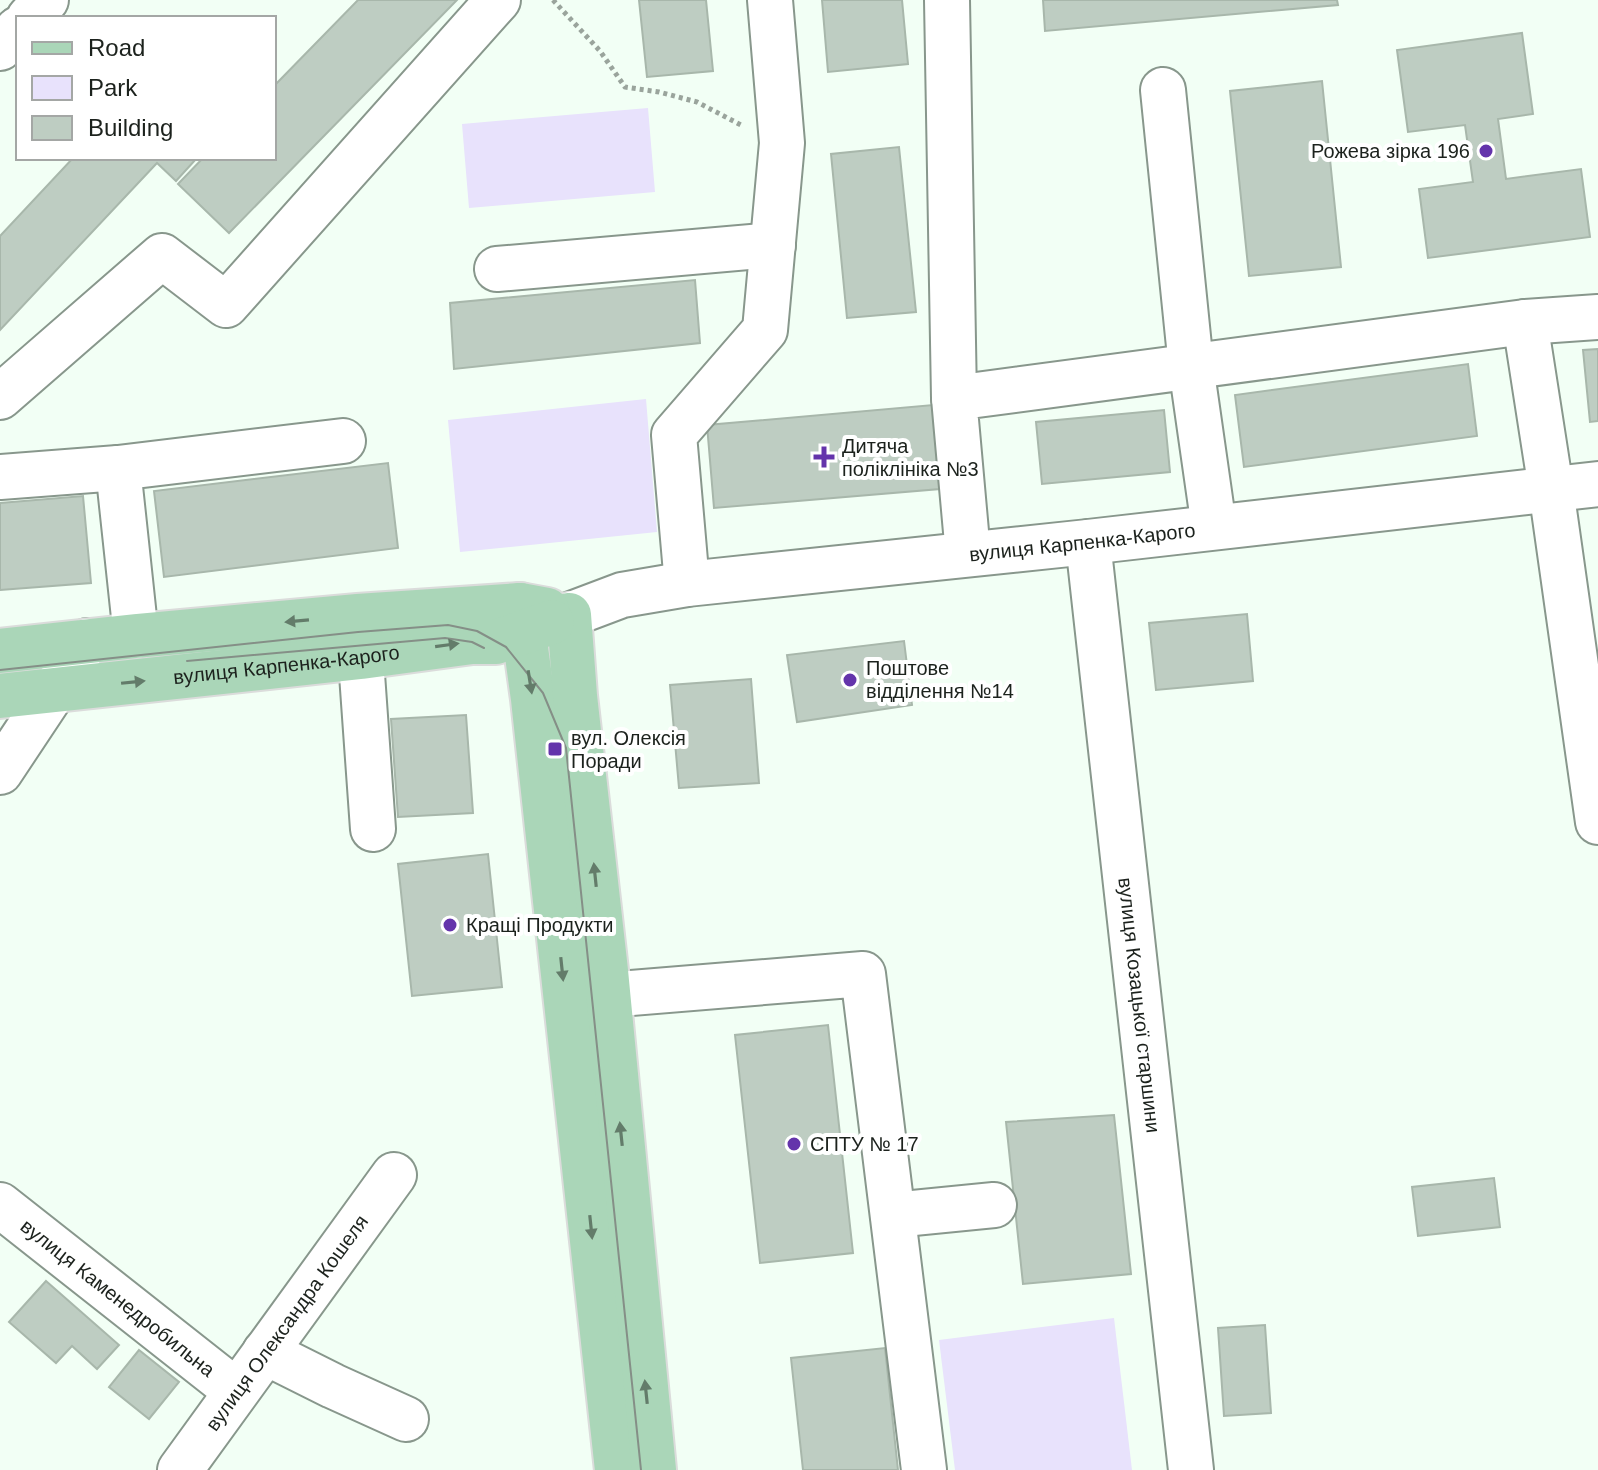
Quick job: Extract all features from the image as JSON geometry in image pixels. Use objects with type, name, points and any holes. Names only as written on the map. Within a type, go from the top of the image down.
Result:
[{"type":"main road","name":"вулиця Карпенка-Карого","points":[[0,696],[56,690],[360,637],[569,615]]},
{"type":"main road","points":[[569,615],[654,1470]]},
{"type":"main road","points":[[522,619],[617,1470]]},
{"type":"main road","name":"вулиця Карпенка-Карого","points":[[0,651],[136,636],[360,637]]},
{"type":"street","points":[[31,16],[46,0]]},
{"type":"street","points":[[0,397],[162,256],[226,305],[498,0]]},
{"type":"street","points":[[687,584],[674,435],[765,330],[782,143],[770,0]]},
{"type":"street","points":[[947,0],[954,398],[968,554]]},
{"type":"street","points":[[0,48],[16,31]]},
{"type":"street","points":[[1163,90],[1191,366],[1214,527]]},
{"type":"street","points":[[497,269],[773,245]]},
{"type":"street","points":[[954,398],[1525,322],[1598,317]]},
{"type":"street","points":[[1525,322],[1598,822]]},
{"type":"street","points":[[0,477],[118,468],[343,441]]},
{"type":"street","points":[[118,468],[136,636]]},
{"type":"street","name":"вулиця Карпенка-Карого","points":[[569,615],[622,595],[687,584],[1598,484]]},
{"type":"street","name":"вулиця Козацької старшини","points":[[1088,542],[1191,1470]]},
{"type":"street","points":[[360,637],[373,829]]},
{"type":"street","points":[[0,772],[87,641]]},
{"type":"street","points":[[607,995],[863,974],[924,1470]]},
{"type":"street","name":"вулиця Олександра Кошеля","points":[[180,1470],[394,1175]]},
{"type":"street","name":"вулиця Каменедробильна","points":[[0,1205],[236,1391]]},
{"type":"street","points":[[893,1215],[994,1205]]},
{"type":"street","points":[[265,1352],[406,1419]]},
{"type":"path","points":[[553,0],[600,51],[625,87],[697,102],[782,143]]},
{"type":"green space","points":[[648,108],[655,192],[469,208],[462,124]]},
{"type":"green space","points":[[646,399],[657,532],[460,552],[448,420]]},
{"type":"green space","points":[[1114,1318],[1132,1470],[955,1470],[939,1340]]},
{"type":"building","points":[[358,0],[457,0],[229,233],[178,184],[201,160],[276,160],[276,84]]},
{"type":"building","points":[[639,0],[706,0],[713,71],[647,77]]},
{"type":"building","points":[[822,0],[902,0],[908,64],[828,72]]},
{"type":"building","points":[[1043,0],[1337,0],[1338,5],[1045,31]]},
{"type":"building","name":"Рожева зірка 196","points":[[1522,33],[1533,114],[1498,119],[1506,179],[1581,169],[1590,237],[1428,258],[1419,189],[1473,182],[1465,125],[1408,132],[1397,50]]},
{"type":"building","points":[[1322,81],[1341,267],[1249,276],[1230,91]]},
{"type":"building","points":[[899,147],[916,312],[847,318],[831,154]]},
{"type":"building","points":[[71,160],[195,160],[176,181],[157,163],[0,330],[0,236]]},
{"type":"building","points":[[695,280],[700,343],[454,369],[450,303]]},
{"type":"building","points":[[1598,349],[1598,421],[1590,422],[1583,350]]},
{"type":"building","points":[[1468,364],[1477,436],[1244,467],[1235,395]]},
{"type":"building","name":"Дитяча поліклініка №3","points":[[933,405],[940,489],[714,508],[707,425]]},
{"type":"building","points":[[1164,410],[1170,472],[1042,484],[1036,422]]},
{"type":"building","points":[[388,463],[398,548],[164,577],[154,491]]},
{"type":"building","points":[[83,496],[91,583],[0,590],[0,503]]},
{"type":"building","points":[[1247,614],[1253,681],[1156,690],[1149,623]]},
{"type":"building","name":"Поштове відділення №14","points":[[904,641],[912,705],[797,722],[787,655]]},
{"type":"building","points":[[751,679],[759,783],[679,788],[670,685]]},
{"type":"building","points":[[466,715],[473,813],[398,817],[391,719]]},
{"type":"building","name":"Кращі Продукти","points":[[488,854],[502,987],[412,996],[398,864]]},
{"type":"building","name":"СПТУ № 17","points":[[828,1025],[853,1253],[760,1263],[735,1035]]},
{"type":"building","points":[[1114,1115],[1131,1274],[1023,1284],[1006,1122]]},
{"type":"building","points":[[1494,1178],[1500,1227],[1418,1236],[1412,1187]]},
{"type":"building","points":[[46,1281],[119,1345],[97,1369],[72,1346],[56,1363],[9,1322]]},
{"type":"building","points":[[1265,1325],[1271,1413],[1224,1416],[1218,1328]]},
{"type":"building","points":[[885,1348],[898,1470],[803,1470],[791,1358]]},
{"type":"building","points":[[139,1350],[179,1382],[149,1419],[109,1387]]},
{"type":"tram line","points":[[0,670],[448,625],[477,631],[506,647],[543,693],[566,748],[641,1470]]},
{"type":"tram line","points":[[187,661],[445,638],[472,642],[484,648]]},
{"type":"place","name":"Рожева зірка 196","points":[[1486,151]]},
{"type":"place","name":"Дитяча поліклініка №3","points":[[824,457]]},
{"type":"place","name":"Поштове відділення №14","points":[[850,680]]},
{"type":"place","name":"вул. Олексія Поради","points":[[555,749]]},
{"type":"place","name":"Кращі Продукти","points":[[450,925]]},
{"type":"place","name":"СПТУ № 17","points":[[794,1144]]}]
